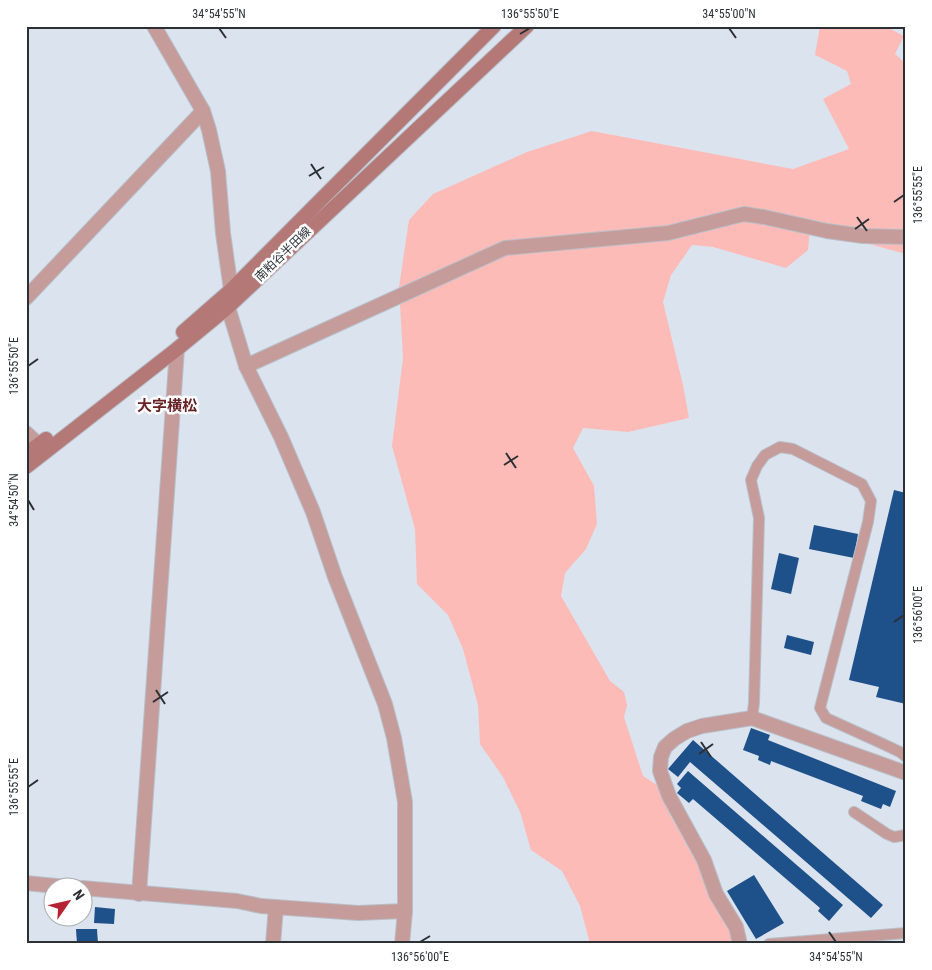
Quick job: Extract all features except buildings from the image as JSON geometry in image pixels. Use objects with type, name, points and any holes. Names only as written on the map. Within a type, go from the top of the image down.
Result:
[{"type":"main road","name":"南粕谷半田線","points":[[26,454],[172,342],[231,290],[494,26]]},
{"type":"main road","name":"南粕谷半田線","points":[[26,466],[228,307],[528,26]]},
{"type":"street","points":[[154,26],[203,111],[218,171],[223,233],[231,290],[228,307],[246,366],[281,437],[313,512],[335,577],[385,704],[394,738],[405,802],[405,911],[402,944]]},
{"type":"street","points":[[26,298],[203,111]]},
{"type":"street","points":[[246,366],[505,248],[668,233],[744,214],[827,231],[863,236],[906,237]]},
{"type":"street","points":[[139,894],[177,349]]},
{"type":"street","points":[[26,433],[39,445]]},
{"type":"street","points":[[740,944],[736,927],[716,894],[704,860],[669,796],[660,771],[661,758],[665,747],[687,731],[709,724],[752,718],[906,773]]},
{"type":"street","points":[[26,883],[42,885]]},
{"type":"street","points":[[92,889],[237,901],[261,906],[358,914],[405,911]]},
{"type":"street","points":[[273,944],[276,907]]},
{"type":"lane","points":[[752,718],[758,603],[759,518],[752,480],[757,466],[766,455],[780,447],[793,449],[862,484],[871,502],[868,522],[820,708],[826,718],[900,752],[906,758]]},
{"type":"lane","points":[[854,812],[888,834],[894,836],[906,835]]},
{"type":"lane","points":[[769,944],[906,934]]},
{"type":"shaded area","points":[[820,26],[885,26],[904,36],[895,54],[906,64],[906,254],[810,228],[808,250],[786,268],[713,247],[692,245],[671,275],[663,302],[689,418],[628,432],[583,428],[573,448],[594,486],[597,524],[586,549],[565,573],[561,596],[610,681],[624,692],[627,705],[624,717],[643,776],[657,785],[670,815],[698,865],[709,896],[729,930],[732,944],[588,944],[589,940],[580,906],[562,871],[531,850],[520,812],[503,777],[480,744],[478,705],[463,649],[448,615],[417,584],[415,529],[392,446],[403,358],[399,287],[409,220],[433,194],[527,152],[592,131],[793,169],[849,149],[823,99],[851,84],[847,71],[815,55]]},
{"type":"district","name":"大字横松","points":[[167,406]]}]
